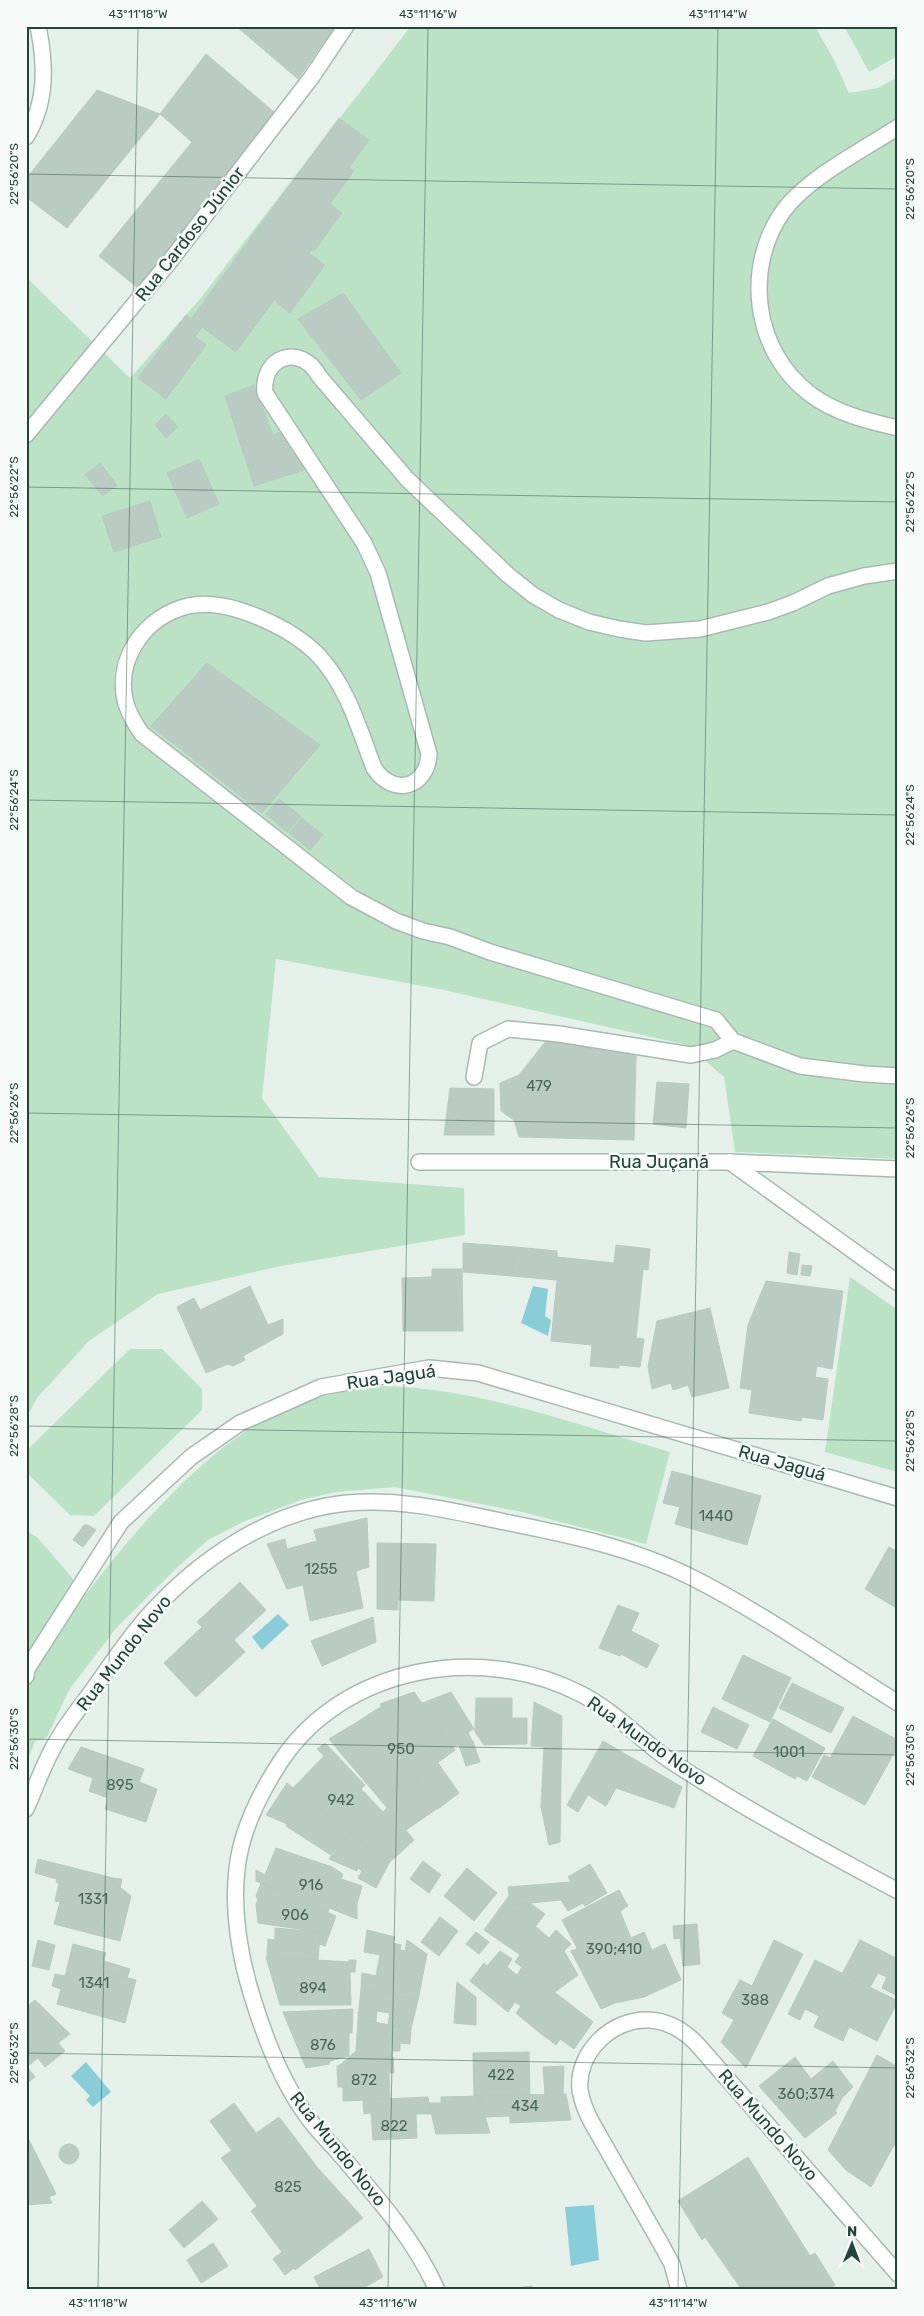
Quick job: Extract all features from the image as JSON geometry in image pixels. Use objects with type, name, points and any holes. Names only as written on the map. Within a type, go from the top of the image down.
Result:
[{"type":"street","points":[[26,137],[36,120],[44,81],[42,45],[38,26]]},
{"type":"street","name":"Rua Cardoso Júnior","points":[[26,436],[176,254],[311,78],[346,26]]},
{"type":"street","points":[[898,127],[816,180],[784,210],[764,250],[758,294],[761,317],[768,338],[778,359],[792,377],[809,393],[828,405],[850,415],[898,428]]},
{"type":"street","points":[[898,571],[864,576],[828,586],[794,603],[768,612],[700,629],[646,633],[588,622],[533,595],[508,575],[407,479],[319,376],[314,367],[298,357],[288,357],[279,360],[266,374],[265,393],[364,543],[378,573],[429,754],[425,773],[418,780],[399,786],[388,783],[380,777],[374,768],[344,692],[332,672],[318,655],[297,637],[272,622],[246,612],[207,605],[190,606],[173,611],[157,619],[144,631],[133,646],[126,664],[123,682],[125,701],[132,718],[142,734],[351,897],[396,922],[716,1020],[733,1041],[800,1066],[898,1076]]},
{"type":"street","points":[[474,1077],[480,1043],[508,1029],[568,1036],[691,1055],[715,1050],[733,1041]]},
{"type":"street","name":"Rua Juçanã","points":[[419,1162],[730,1162],[898,1169]]},
{"type":"street","points":[[730,1162],[898,1283]]},
{"type":"street","name":"Rua Jaguá","points":[[26,1676],[27,1669],[121,1522],[191,1457],[240,1423],[322,1387],[429,1368],[478,1373],[898,1498]]},
{"type":"street","name":"Rua Mundo Novo","points":[[26,1809],[56,1742],[126,1643],[170,1593],[224,1550],[254,1532],[286,1516],[346,1503],[377,1502],[434,1507],[614,1546],[691,1577],[730,1598],[898,1703]]},
{"type":"street","name":"Rua Mundo Novo","points":[[437,2290],[395,2221],[318,2131],[288,2088],[276,2063],[256,2008],[244,1965],[237,1899],[237,1869],[244,1839],[254,1809],[268,1781],[285,1755],[304,1733],[327,1712],[364,1690],[421,1670],[452,1666],[484,1667],[549,1680],[605,1708],[667,1758],[714,1788],[898,1891]]},
{"type":"street","name":"Rua Mundo Novo","points":[[679,2290],[672,2264],[588,2114],[580,2089],[582,2071],[589,2053],[600,2039],[614,2028],[631,2022],[649,2020],[666,2023],[683,2031],[696,2043],[898,2274]]},
{"type":"green space","points":[[411,26],[815,26],[834,60],[849,93],[878,88],[898,77],[898,1159],[735,1152],[724,1077],[687,1045],[444,990],[276,959],[262,1098],[319,1177],[464,1188],[465,1235],[281,1266],[158,1294],[89,1341],[37,1398],[26,1419],[26,277],[130,378],[200,299]]},
{"type":"green space","points":[[844,26],[898,26],[898,56],[869,72]]},
{"type":"green space","points":[[850,1277],[898,1310],[898,1472],[825,1452]]},
{"type":"green space","points":[[130,1349],[162,1349],[202,1389],[202,1410],[94,1516],[70,1515],[27,1473],[27,1450]]},
{"type":"green space","points":[[384,1386],[421,1389],[493,1401],[670,1452],[646,1544],[522,1512],[395,1487],[336,1492],[301,1500],[245,1521],[208,1540],[181,1564],[117,1627],[69,1690],[47,1737],[35,1741],[26,1766],[26,1531],[37,1537],[86,1594],[163,1502],[230,1442],[254,1426],[300,1404],[350,1390]]},
{"type":"water","points":[[533,1286],[548,1289],[545,1316],[551,1320],[548,1336],[521,1323]]},
{"type":"water","points":[[278,1614],[289,1625],[262,1650],[252,1637]]},
{"type":"water","points":[[86,2062],[111,2092],[93,2107],[86,2100],[90,2096],[71,2076]]},
{"type":"water","points":[[594,2205],[599,2260],[571,2266],[565,2207]]},
{"type":"building","points":[[236,26],[335,26],[298,79]]},
{"type":"building","points":[[206,54],[274,112],[233,170],[192,142],[160,114]]},
{"type":"building","points":[[97,90],[160,114],[67,228],[26,197],[26,179]]},
{"type":"building","points":[[339,118],[369,140],[349,168],[354,171],[330,204],[342,213],[314,251],[312,250],[309,253],[325,265],[290,313],[274,300],[236,352],[202,327],[195,337],[206,345],[166,399],[138,378],[186,315],[191,319]]},
{"type":"building","points":[[192,142],[233,170],[139,289],[99,256]]},
{"type":"building","points":[[343,293],[401,373],[361,400],[298,319]]},
{"type":"building","points":[[254,385],[273,435],[279,432],[304,470],[254,486],[225,396]]},
{"type":"building","points":[[166,414],[178,427],[166,438],[155,425]]},
{"type":"building","points":[[199,459],[219,504],[187,518],[167,473]]},
{"type":"building","points":[[100,463],[117,485],[103,496],[85,475]]},
{"type":"building","points":[[150,501],[161,537],[114,552],[102,516]]},
{"type":"building","points":[[207,663],[320,745],[262,813],[151,726]]},
{"type":"building","points":[[279,799],[301,816],[288,832],[266,814]]},
{"type":"building","points":[[302,818],[323,835],[310,850],[289,833]]},
{"type":"building","points":[[546,1041],[636,1056],[634,1140],[519,1137],[514,1120],[501,1111],[500,1083],[519,1075]]},
{"type":"building","points":[[657,1082],[689,1084],[686,1128],[653,1124]]},
{"type":"building","points":[[450,1088],[494,1089],[494,1135],[444,1135]]},
{"type":"building","points":[[463,1243],[515,1247],[512,1276],[463,1272]]},
{"type":"building","points":[[616,1245],[650,1249],[648,1270],[643,1269],[636,1338],[644,1339],[640,1367],[619,1365],[619,1368],[590,1366],[592,1345],[551,1341],[557,1280],[512,1276],[515,1247],[557,1251],[557,1257],[614,1263]]},
{"type":"building","points":[[789,1252],[800,1254],[797,1275],[787,1273]]},
{"type":"building","points":[[802,1265],[812,1266],[810,1276],[801,1275]]},
{"type":"building","points":[[432,1269],[462,1269],[463,1331],[403,1331],[402,1278],[432,1277]]},
{"type":"building","points":[[766,1281],[843,1291],[832,1369],[817,1366],[815,1377],[828,1379],[823,1420],[802,1417],[801,1421],[749,1413],[752,1390],[740,1388],[748,1325]]},
{"type":"building","points":[[250,1286],[268,1325],[283,1319],[283,1334],[243,1356],[245,1360],[233,1366],[228,1364],[206,1373],[177,1307],[194,1298],[200,1310]]},
{"type":"building","points":[[710,1308],[729,1388],[692,1397],[688,1385],[673,1390],[671,1383],[652,1389],[648,1367],[657,1321]]},
{"type":"building","points":[[672,1471],[761,1496],[747,1545],[675,1524],[680,1507],[663,1503]]},
{"type":"building","points":[[367,1518],[369,1567],[356,1571],[363,1608],[310,1621],[303,1585],[287,1589],[267,1544],[285,1539],[287,1549],[317,1541],[314,1530]]},
{"type":"building","points":[[84,1525],[88,1525],[96,1530],[83,1547],[73,1540]]},
{"type":"building","points":[[377,1543],[436,1544],[434,1601],[398,1600],[398,1610],[377,1609]]},
{"type":"building","points":[[889,1547],[898,1552],[898,1609],[865,1589]]},
{"type":"building","points":[[240,1582],[266,1610],[234,1640],[245,1652],[196,1697],[164,1663],[202,1627],[197,1622]]},
{"type":"building","points":[[618,1605],[639,1613],[631,1631],[659,1645],[647,1668],[621,1654],[620,1656],[599,1648]]},
{"type":"building","points":[[373,1617],[376,1642],[322,1666],[311,1641]]},
{"type":"building","points":[[743,1655],[791,1678],[770,1722],[722,1699]]},
{"type":"building","points":[[792,1683],[844,1708],[831,1733],[779,1708]]},
{"type":"building","points":[[414,1692],[455,1750],[440,1761],[416,1729],[405,1737],[380,1704]]},
{"type":"building","points":[[451,1692],[474,1729],[468,1732],[472,1741],[452,1747],[422,1703]]},
{"type":"building","points":[[476,1698],[512,1698],[512,1718],[527,1718],[527,1744],[484,1745],[475,1732]]},
{"type":"building","points":[[534,1702],[562,1716],[560,1842],[549,1845],[541,1807],[544,1747],[531,1746]]},
{"type":"building","points":[[382,1706],[405,1737],[416,1729],[440,1761],[416,1779],[414,1775],[382,1798],[358,1770],[375,1756],[354,1724]]},
{"type":"building","points":[[713,1707],[749,1725],[737,1749],[701,1732]]},
{"type":"building","points":[[853,1716],[898,1740],[898,1746],[865,1805],[812,1777],[824,1755],[830,1758]]},
{"type":"building","points":[[773,1719],[825,1748],[807,1781],[797,1776],[795,1779],[753,1756]]},
{"type":"building","points":[[354,1724],[375,1756],[358,1770],[382,1798],[414,1775],[438,1808],[406,1830],[355,1770],[371,1756],[347,1728]]},
{"type":"building","points":[[347,1728],[371,1756],[355,1770],[329,1739]]},
{"type":"building","points":[[473,1741],[480,1762],[466,1766],[459,1745]]},
{"type":"building","points":[[603,1741],[682,1787],[674,1808],[616,1788],[606,1806],[588,1795],[578,1812],[567,1805]]},
{"type":"building","points":[[325,1743],[365,1785],[361,1789],[383,1812],[357,1839],[293,1788],[324,1756],[317,1749]]},
{"type":"building","points":[[81,1747],[144,1769],[139,1782],[157,1789],[146,1822],[105,1809],[108,1798],[89,1791],[93,1778],[68,1769]]},
{"type":"building","points":[[438,1763],[459,1793],[438,1809],[416,1779]]},
{"type":"building","points":[[287,1783],[350,1833],[331,1855],[286,1826],[287,1824],[266,1815]]},
{"type":"building","points":[[387,1808],[414,1840],[389,1863],[357,1839]]},
{"type":"building","points":[[350,1833],[389,1863],[376,1888],[358,1878],[362,1871],[358,1868],[357,1871],[329,1859]]},
{"type":"building","points":[[276,1848],[332,1867],[343,1874],[341,1879],[362,1886],[357,1904],[357,1919],[329,1908],[328,1913],[256,1881],[256,1870],[265,1875]]},
{"type":"building","points":[[38,1859],[113,1878],[112,1881],[131,1896],[120,1941],[54,1924],[60,1902],[55,1901],[59,1883],[56,1882],[57,1879],[35,1873]]},
{"type":"building","points":[[423,1861],[441,1875],[429,1893],[410,1879]]},
{"type":"building","points":[[590,1864],[607,1893],[585,1906],[583,1903],[568,1911],[561,1900],[510,1905],[508,1887],[571,1882],[568,1877]]},
{"type":"building","points":[[467,1868],[497,1893],[474,1921],[444,1896]]},
{"type":"building","points":[[113,1878],[122,1879],[120,1888],[112,1881]]},
{"type":"building","points":[[261,1883],[336,1916],[325,1946],[319,1944],[320,1932],[258,1923],[256,1904],[258,1900],[256,1896]]},
{"type":"building","points":[[619,1890],[628,1906],[620,1911],[631,1938],[644,1932],[652,1950],[665,1944],[681,1980],[644,1997],[615,2003],[601,2009],[571,1951],[577,1949],[562,1920]]},
{"type":"building","points":[[509,1896],[510,1905],[530,1903],[545,1914],[516,1952],[484,1930]]},
{"type":"building","points":[[440,1917],[458,1931],[439,1956],[421,1942]]},
{"type":"building","points":[[697,1924],[700,1964],[683,1966],[680,1938],[674,1939],[673,1926]]},
{"type":"building","points":[[535,1926],[549,1938],[556,1930],[571,1944],[564,1951],[578,1975],[555,1992],[515,1962],[520,1955],[516,1952]]},
{"type":"building","points":[[275,1928],[320,1932],[318,1961],[267,1957],[268,1939],[275,1940]]},
{"type":"building","points":[[367,1930],[395,1937],[393,1943],[401,1945],[400,1950],[405,1951],[407,1940],[427,1954],[418,2000],[361,1988],[362,1973],[376,1976],[380,1955],[364,1952]]},
{"type":"building","points":[[476,1932],[489,1942],[479,1954],[466,1944]]},
{"type":"building","points":[[38,1940],[55,1945],[49,1970],[32,1966]]},
{"type":"building","points":[[774,1940],[803,1954],[746,2068],[721,2042],[734,2020],[722,2013],[740,1980],[752,1986]]},
{"type":"building","points":[[860,1940],[898,1959],[898,1996],[882,1988],[887,1977],[878,1973],[870,1987],[842,1974]]},
{"type":"building","points":[[73,1944],[106,1953],[101,1971],[136,1980],[125,2023],[57,2004],[61,1989],[52,1986],[55,1974],[65,1976]]},
{"type":"building","points":[[500,1951],[512,1959],[507,1967],[517,1975],[522,1967],[593,2022],[574,2049],[560,2039],[556,2045],[540,2033],[516,2013],[521,2006],[515,2002],[508,2012],[470,1981],[484,1963],[487,1966]]},
{"type":"building","points":[[266,1957],[349,1962],[349,1960],[356,1960],[355,1972],[350,1972],[351,2005],[280,2005]]},
{"type":"building","points":[[815,1960],[898,2001],[877,2041],[849,2027],[843,2041],[814,2027],[819,2016],[805,2009],[800,2020],[788,2014]]},
{"type":"building","points":[[104,1961],[130,1969],[127,1978],[101,1971]]},
{"type":"building","points":[[457,1982],[476,1997],[476,2025],[454,2023]]},
{"type":"building","points":[[361,1988],[418,2000],[411,2029],[388,2025],[390,2013],[377,2011],[376,2022],[358,2019]]},
{"type":"building","points":[[35,2000],[70,2034],[58,2043],[65,2051],[45,2067],[38,2058],[27,2067],[35,2077],[26,2084],[26,2007]]},
{"type":"building","points":[[353,2009],[352,2033],[349,2033],[349,2056],[330,2061],[329,2064],[306,2068],[283,2012]]},
{"type":"building","points":[[358,2019],[411,2029],[410,2044],[400,2043],[400,2051],[392,2051],[392,2057],[356,2060],[340,2065],[356,2051]]},
{"type":"building","points":[[529,2052],[530,2096],[474,2096],[473,2053]]},
{"type":"building","points":[[877,2055],[898,2067],[898,2147],[894,2145],[871,2187],[846,2170],[828,2150]]},
{"type":"building","points":[[393,2057],[394,2073],[389,2073],[390,2099],[343,2101],[343,2087],[338,2087],[337,2066],[356,2060]]},
{"type":"building","points":[[795,2057],[811,2079],[833,2061],[853,2087],[842,2098],[835,2111],[837,2113],[805,2138],[759,2086]]},
{"type":"building","points":[[564,2066],[563,2094],[545,2095],[543,2067]]},
{"type":"building","points":[[566,2094],[571,2120],[510,2123],[510,2116],[485,2117],[479,2096]]},
{"type":"building","points":[[479,2096],[490,2133],[436,2134],[429,2103],[441,2103],[441,2097]]},
{"type":"building","points":[[428,2097],[431,2114],[416,2114],[417,2138],[373,2140],[371,2113],[364,2114],[363,2100]]},
{"type":"building","points":[[234,2103],[256,2133],[232,2151],[210,2121]]},
{"type":"building","points":[[279,2117],[317,2167],[363,2218],[295,2270],[294,2268],[285,2275],[273,2259],[282,2252],[251,2211],[257,2206],[221,2158]]},
{"type":"building","points":[[26,2134],[56,2194],[49,2197],[52,2203],[26,2205]]},
{"type":"building","points":[[69,2144],[76,2147],[79,2154],[76,2161],[69,2164],[62,2161],[59,2154],[62,2147]]},
{"type":"building","points":[[748,2157],[810,2256],[815,2253],[835,2285],[828,2290],[742,2290],[705,2237],[702,2240],[678,2201]]},
{"type":"building","points":[[202,2201],[218,2219],[184,2248],[169,2230]]},
{"type":"building","points":[[213,2243],[228,2266],[201,2283],[187,2260]]},
{"type":"building","points":[[369,2249],[383,2277],[360,2290],[321,2290],[314,2277]]},
{"type":"building","points":[[532,2286],[533,2290],[508,2290],[508,2289]]}]
